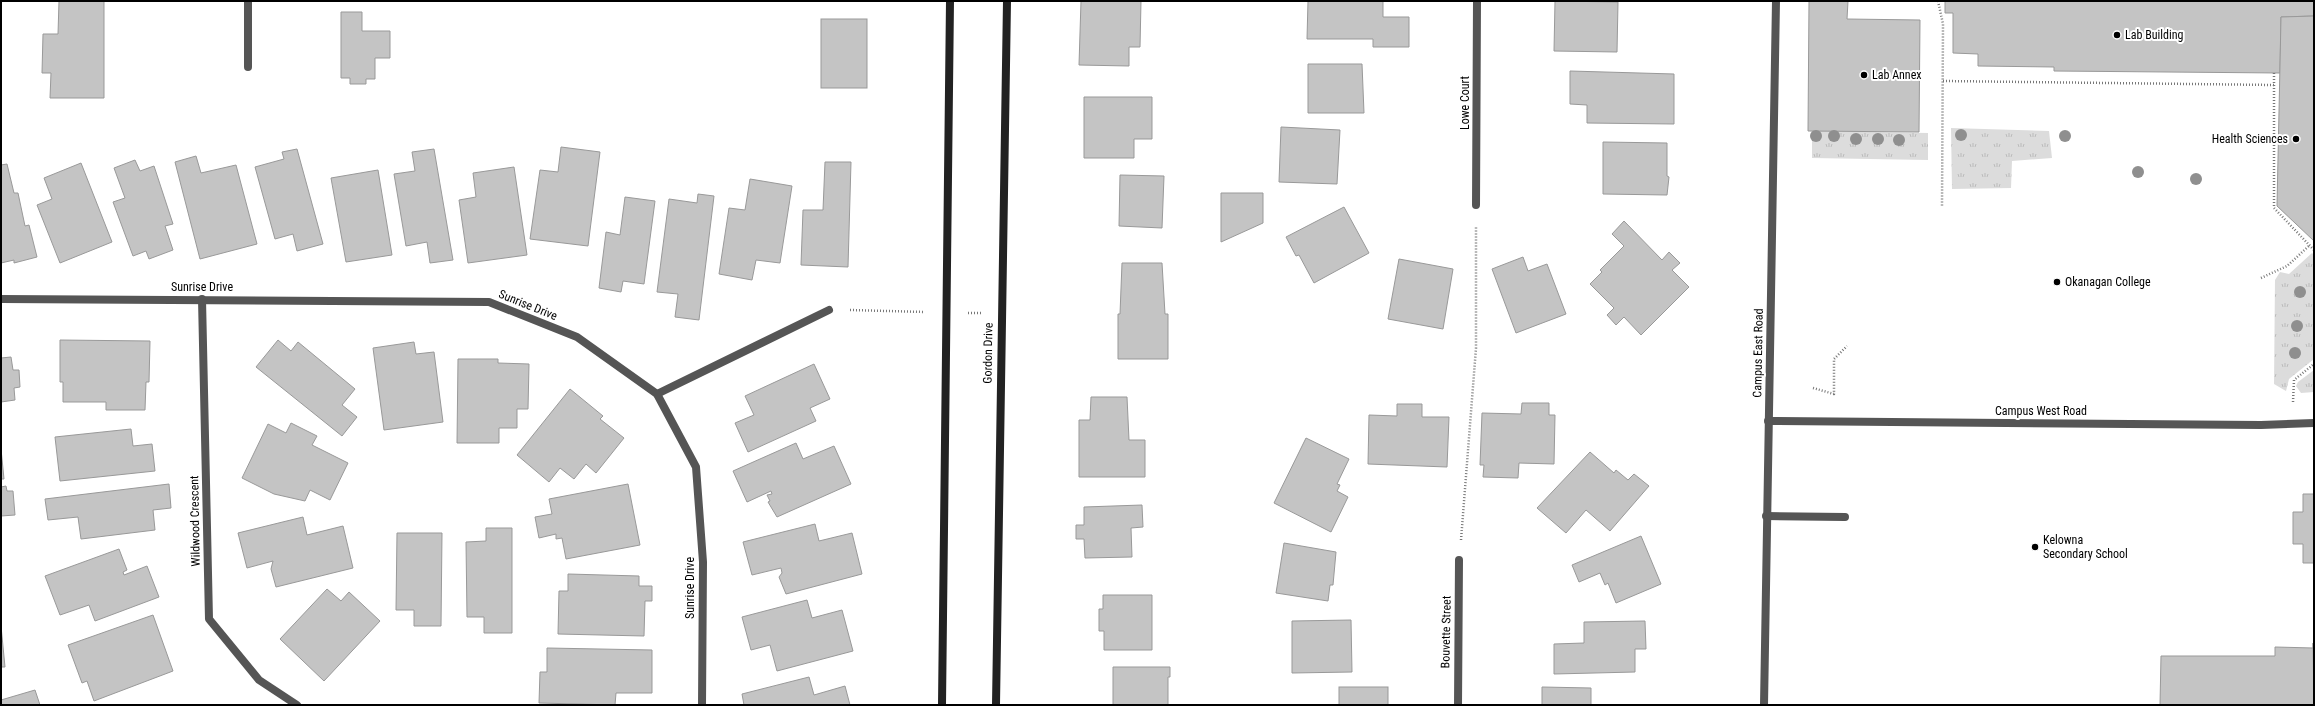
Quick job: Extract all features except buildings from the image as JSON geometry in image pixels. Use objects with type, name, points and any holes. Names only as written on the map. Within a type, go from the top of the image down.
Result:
[{"type":"main road","points":[[942,705],[950,1]]},
{"type":"main road","name":"Gordon Drive","points":[[996,705],[1007,1]]},
{"type":"street","points":[[248,1],[248,67]]},
{"type":"street","name":"Lowe Court","points":[[1476,205],[1477,1]]},
{"type":"street","name":"Campus East Road","points":[[1764,705],[1766,516],[1776,1]]},
{"type":"street","name":"Sunrise Drive","points":[[1,299],[202,299],[489,302],[577,337],[657,394],[696,466],[703,562],[702,705]]},
{"type":"street","name":"Wildwood Crescent","points":[[202,299],[209,620],[259,680],[297,705]]},
{"type":"street","points":[[657,394],[830,310]]},
{"type":"street","name":"Campus West Road","points":[[1768,421],[2293,424],[2314,422]]},
{"type":"street","points":[[1766,516],[1845,517]]},
{"type":"street","name":"Bouvette Street","points":[[1458,705],[1459,560]]},
{"type":"path","points":[[1938,1],[1943,24],[1942,207]]},
{"type":"path","points":[[2274,73],[2274,208],[2314,250]]},
{"type":"path","points":[[1943,81],[2274,85]]},
{"type":"path","points":[[1459,560],[1476,348],[1476,205]]},
{"type":"path","points":[[2261,278],[2287,266],[2310,245]]},
{"type":"path","points":[[830,310],[1001,314]]},
{"type":"path","points":[[1813,388],[1834,394],[1834,359],[1847,346]]},
{"type":"path","points":[[2293,424],[2294,380],[2314,364]]},
{"type":"green space","points":[[1951,128],[2049,131],[2052,158],[2012,161],[2011,188],[1952,189]]},
{"type":"green space","points":[[1812,131],[1928,133],[1928,160],[1812,158]]},
{"type":"green space","points":[[2312,253],[2314,255],[2314,359],[2289,379],[2286,391],[2274,384],[2275,280],[2280,272],[2289,274]]},
{"type":"green space","points":[[2314,370],[2314,392],[2301,393],[2296,386],[2298,382]]},
{"type":"place","name":"Lab Building","points":[[2117,35]]},
{"type":"place","name":"Lab Annex","points":[[1864,75]]},
{"type":"place","name":"Health Sciences","points":[[2296,139]]},
{"type":"place","name":"Okanagan College","points":[[2057,282]]},
{"type":"place","name":"Kelowna Secondary School","points":[[2035,547]]}]
